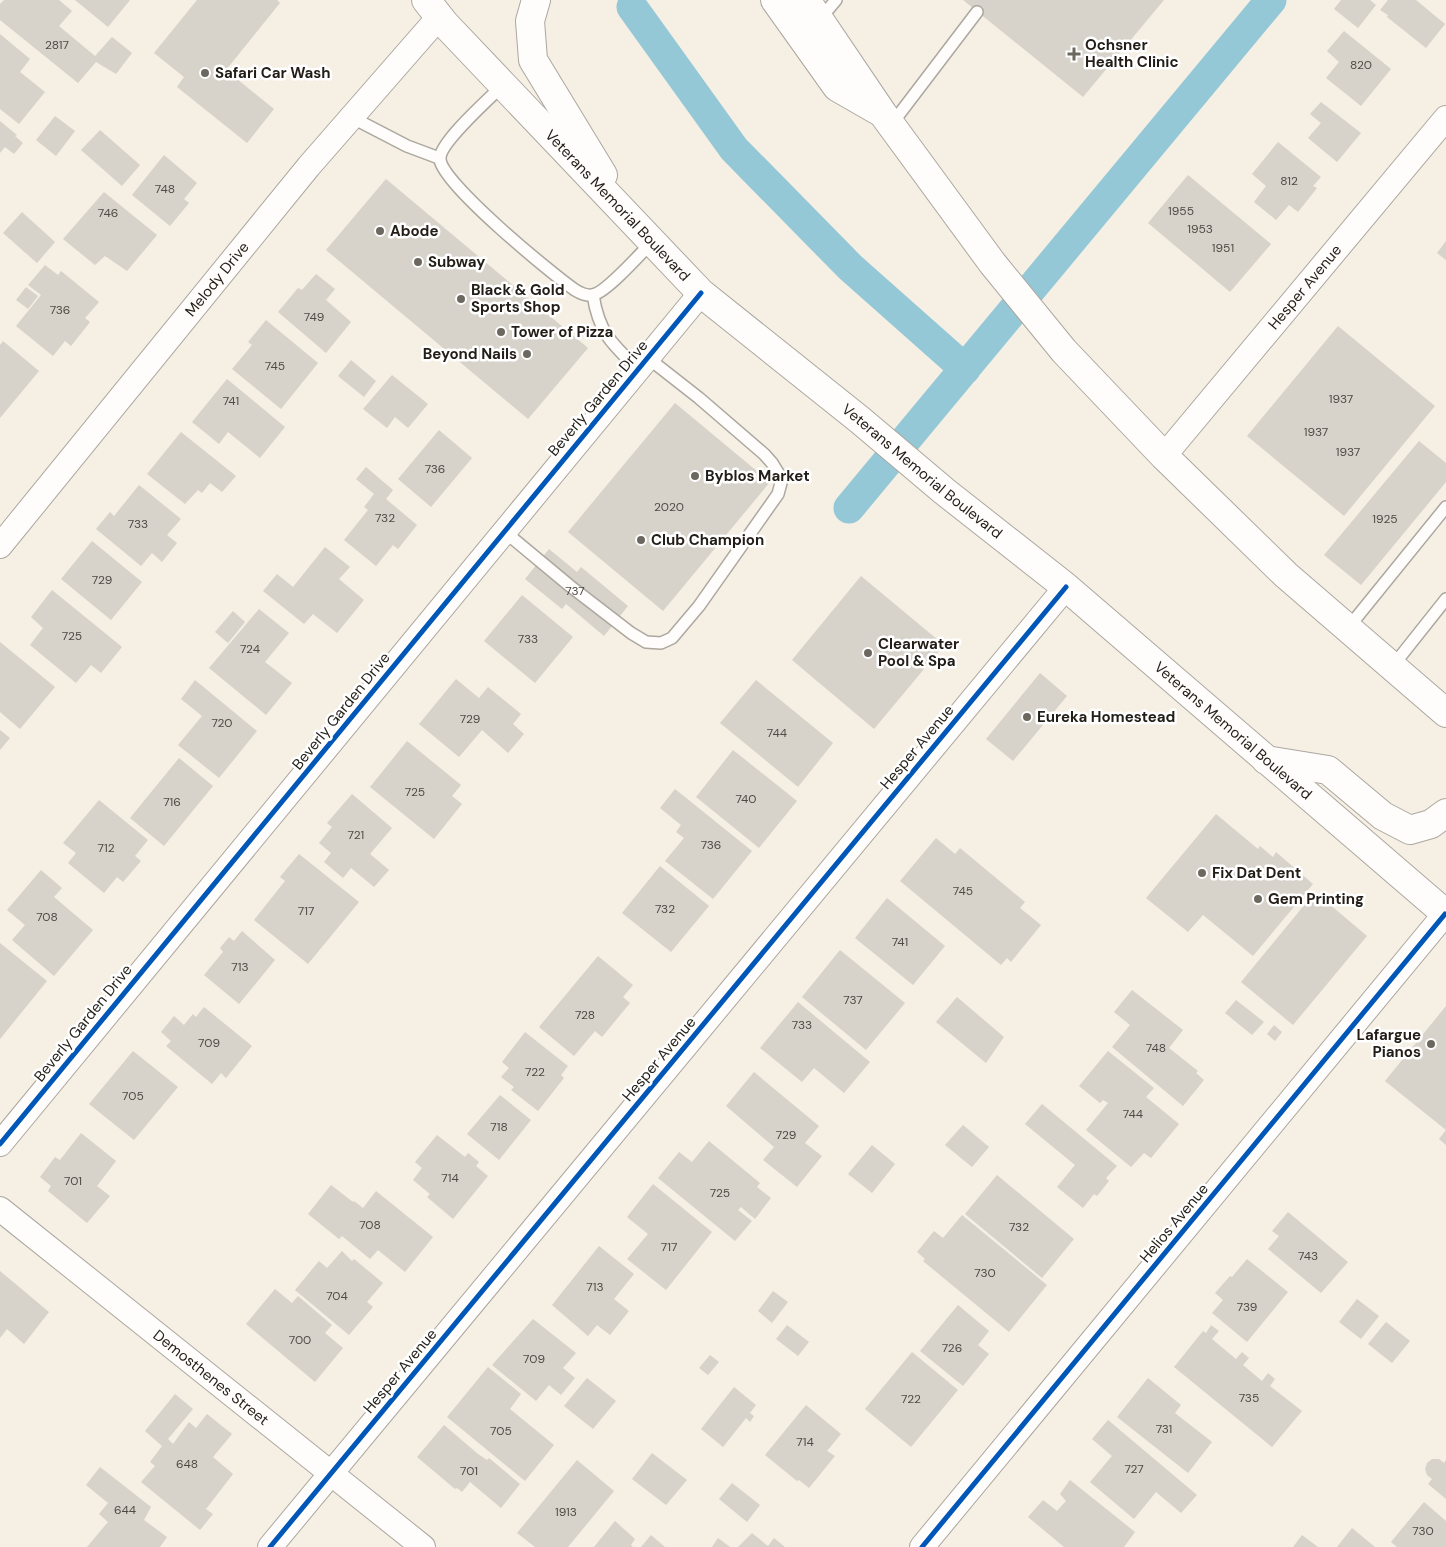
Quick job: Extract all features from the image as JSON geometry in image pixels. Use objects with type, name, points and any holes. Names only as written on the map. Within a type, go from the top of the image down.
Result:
[{"type":"main road","points":[[536,0],[530,21],[533,60],[631,221]]},
{"type":"main road","points":[[775,0],[837,87],[887,119]]},
{"type":"main road","points":[[821,6],[887,119],[993,264],[1064,351],[1164,456],[1286,574],[1446,713]]},
{"type":"main road","name":"Veterans Memorial Boulevard","points":[[433,8],[503,85],[701,293],[860,420],[944,491],[1066,587],[1446,914]]},
{"type":"main road","points":[[1266,760],[1328,770],[1383,816],[1410,830],[1431,824],[1446,813]]},
{"type":"street","name":"Melody Drive","points":[[0,546],[302,173],[351,117],[433,8]]},
{"type":"street","name":"Hesper Avenue","points":[[1164,456],[1446,118]]},
{"type":"street","name":"Beverly Garden Drive","points":[[0,1144],[701,293]]},
{"type":"street","name":"Hesper Avenue","points":[[270,1547],[1066,587]]},
{"type":"street","name":"Helios Avenue","points":[[922,1547],[1446,914]]},
{"type":"street","name":"Demosthenes Street","points":[[0,1209],[422,1547]]},
{"type":"lane","points":[[887,119],[977,12]]},
{"type":"lane","points":[[503,85],[452,136],[443,147],[439,158],[442,168],[466,197],[531,254],[584,295],[593,295],[607,287],[652,242]]},
{"type":"lane","points":[[351,117],[407,146],[439,158]]},
{"type":"lane","points":[[504,532],[631,633],[646,642],[662,643],[672,638],[683,625],[778,494],[781,483],[780,476],[772,462],[764,454],[699,398],[612,344],[602,329],[596,314],[593,295]]},
{"type":"lane","points":[[1348,628],[1446,507]]},
{"type":"lane","points":[[1392,667],[1446,599]]},
{"type":"building","points":[[4,0],[59,0],[72,11],[59,26],[95,56],[112,37],[132,53],[116,74],[96,62],[78,83],[0,20],[0,4]]},
{"type":"building","points":[[75,0],[130,0],[108,27]]},
{"type":"building","name":"Safari Car Wash","points":[[197,0],[277,0],[280,3],[226,70],[274,109],[247,143],[177,87],[184,77],[154,53]]},
{"type":"building","name":"Ochsner Health Clinic","points":[[963,0],[1164,0],[1083,97]]},
{"type":"building","points":[[1341,0],[1370,0],[1376,5],[1358,28],[1334,9]]},
{"type":"building","points":[[1388,0],[1416,0],[1445,24],[1426,48],[1380,10]]},
{"type":"building","points":[[1344,31],[1391,69],[1361,106],[1326,78],[1339,62],[1327,51]]},
{"type":"building","points":[[0,34],[30,59],[20,72],[45,92],[19,124],[0,109]]},
{"type":"building","points":[[1321,102],[1361,133],[1337,162],[1308,138],[1321,123],[1310,114]]},
{"type":"building","points":[[55,116],[75,131],[56,156],[36,140]]},
{"type":"building","points":[[0,121],[17,135],[15,136],[23,143],[14,154],[5,147],[0,153]]},
{"type":"building","points":[[100,130],[140,165],[122,186],[81,150]]},
{"type":"building","points":[[1278,142],[1321,177],[1313,186],[1317,188],[1298,212],[1289,205],[1276,220],[1254,202],[1266,186],[1252,174]]},
{"type":"building","points":[[164,155],[197,183],[184,199],[189,203],[170,226],[132,195]]},
{"type":"building","points":[[1188,175],[1271,244],[1230,292],[1148,223]]},
{"type":"building","points":[[386,179],[588,348],[528,419],[326,250]]},
{"type":"building","points":[[104,192],[157,235],[127,271],[105,256],[95,265],[63,239]]},
{"type":"building","points":[[22,212],[55,242],[37,263],[3,233]]},
{"type":"building","points":[[1446,241],[1446,260],[1437,253]]},
{"type":"building","points":[[45,265],[58,275],[61,271],[99,302],[85,318],[90,322],[71,346],[65,341],[53,356],[16,326],[41,295],[28,285]]},
{"type":"building","points":[[316,274],[335,289],[326,300],[351,322],[326,353],[278,312],[298,288],[302,290]]},
{"type":"building","points":[[26,287],[38,296],[28,309],[16,300]]},
{"type":"building","points":[[266,320],[318,363],[281,409],[232,369],[252,345],[248,342]]},
{"type":"building","points":[[1338,326],[1435,406],[1344,516],[1247,436]]},
{"type":"building","points":[[3,341],[39,371],[0,418],[0,345]]},
{"type":"building","points":[[351,360],[376,381],[364,397],[338,376]]},
{"type":"building","points":[[392,375],[428,404],[408,428],[395,417],[387,428],[363,409]]},
{"type":"building","points":[[227,379],[285,427],[260,458],[228,432],[219,444],[192,422]]},
{"type":"building","points":[[675,403],[770,482],[663,611],[568,532]]},
{"type":"building","points":[[439,430],[472,458],[431,507],[398,479]]},
{"type":"building","points":[[181,432],[236,476],[222,492],[210,483],[202,493],[198,490],[185,504],[147,474]]},
{"type":"building","points":[[1419,441],[1446,463],[1446,482],[1361,585],[1324,555]]},
{"type":"building","points":[[366,467],[393,490],[386,499],[417,525],[398,549],[393,545],[376,566],[344,540],[368,510],[364,507],[374,494],[356,479]]},
{"type":"building","points":[[139,485],[181,519],[167,535],[177,543],[162,562],[152,553],[141,566],[96,529],[110,512],[114,516]]},
{"type":"building","points":[[92,541],[142,582],[111,620],[61,579]]},
{"type":"building","points":[[325,547],[350,567],[339,579],[364,600],[337,633],[313,614],[304,624],[263,591],[277,574],[293,587]]},
{"type":"building","points":[[549,549],[577,572],[581,567],[628,606],[604,636],[566,604],[562,609],[525,579]]},
{"type":"building","name":"Clearwater Pool & Spa","points":[[861,576],[944,645],[874,729],[792,660]]},
{"type":"building","points":[[52,590],[122,647],[101,673],[91,665],[76,683],[30,645],[43,628],[31,617]]},
{"type":"building","points":[[522,595],[573,637],[535,683],[484,641]]},
{"type":"building","points":[[259,609],[289,633],[265,662],[292,683],[266,715],[209,668]]},
{"type":"building","points":[[233,611],[245,622],[228,643],[215,632]]},
{"type":"building","points":[[0,642],[55,687],[20,729],[0,712]]},
{"type":"building","name":"Eureka Homestead","points":[[1040,673],[1067,696],[1013,761],[986,739]]},
{"type":"building","points":[[456,679],[479,698],[488,687],[521,714],[513,724],[524,734],[508,753],[482,730],[459,757],[419,724]]},
{"type":"building","points":[[195,680],[257,731],[219,778],[178,745],[202,716],[181,699]]},
{"type":"building","points":[[756,680],[833,743],[798,787],[720,723]]},
{"type":"building","points":[[0,730],[10,738],[0,750]]},
{"type":"building","points":[[407,741],[461,785],[452,796],[462,804],[434,839],[370,787]]},
{"type":"building","points":[[733,750],[797,801],[759,848],[696,797]]},
{"type":"building","points":[[179,758],[213,786],[164,846],[130,818]]},
{"type":"building","points":[[675,789],[752,851],[713,899],[665,861],[684,838],[676,832],[681,825],[660,808]]},
{"type":"building","points":[[352,794],[392,828],[370,854],[389,870],[374,887],[351,868],[343,878],[324,862],[331,853],[319,843],[332,827],[327,823]]},
{"type":"building","points":[[99,800],[148,840],[135,856],[141,861],[123,882],[117,877],[104,893],[68,863],[76,853],[63,843]]},
{"type":"building","points":[[1216,814],[1258,849],[1260,846],[1273,857],[1276,852],[1313,884],[1253,956],[1203,915],[1188,932],[1146,898]]},
{"type":"building","points":[[936,838],[955,854],[960,848],[1025,902],[1020,908],[1041,925],[1011,962],[1007,958],[1001,965],[900,881]]},
{"type":"building","points":[[299,854],[359,902],[308,964],[254,920],[285,881],[280,877]]},
{"type":"building","points":[[660,866],[709,906],[671,952],[622,913]]},
{"type":"building","points":[[41,870],[62,888],[54,897],[93,930],[54,976],[12,940],[25,925],[7,910]]},
{"type":"building","points":[[1315,892],[1367,936],[1293,1025],[1241,982]]},
{"type":"building","points":[[887,898],[945,946],[913,985],[855,938]]},
{"type":"building","points":[[242,931],[275,960],[239,1004],[204,975],[223,952],[220,948],[229,937],[234,941]]},
{"type":"building","points":[[0,943],[47,981],[0,1039]]},
{"type":"building","points":[[840,950],[905,1003],[866,1050],[802,997]]},
{"type":"building","points":[[598,956],[633,985],[623,997],[630,1003],[602,1037],[595,1031],[574,1056],[539,1027]]},
{"type":"building","points":[[1132,990],[1183,1030],[1169,1048],[1198,1071],[1196,1073],[1204,1080],[1183,1106],[1112,1047],[1130,1025],[1114,1012]]},
{"type":"building","points":[[957,997],[1004,1037],[986,1063],[936,1022]]},
{"type":"building","points":[[1236,1000],[1264,1022],[1252,1035],[1225,1013]]},
{"type":"building","points":[[798,1002],[870,1062],[844,1093],[814,1068],[802,1082],[760,1048]]},
{"type":"building","name":"Lafargue Pianos","points":[[1446,1006],[1446,1130],[1385,1081]]},
{"type":"building","points":[[204,1007],[252,1046],[226,1078],[221,1073],[212,1084],[166,1046],[171,1041],[161,1032],[174,1016],[184,1025],[193,1014],[196,1017]]},
{"type":"building","points":[[1274,1025],[1282,1032],[1275,1041],[1267,1034]]},
{"type":"building","points":[[525,1032],[568,1066],[561,1075],[564,1078],[538,1111],[511,1090],[514,1087],[501,1077],[509,1068],[502,1062]]},
{"type":"building","points":[[133,1051],[178,1087],[134,1140],[89,1104]]},
{"type":"building","points":[[1108,1051],[1154,1088],[1146,1097],[1179,1124],[1151,1158],[1144,1153],[1131,1167],[1086,1130],[1108,1103],[1103,1100],[1100,1103],[1079,1086]]},
{"type":"building","points":[[754,1072],[819,1126],[805,1143],[822,1156],[797,1187],[763,1160],[774,1147],[726,1106]]},
{"type":"building","points":[[500,1095],[531,1120],[499,1160],[467,1134]]},
{"type":"building","points":[[1042,1104],[1117,1166],[1106,1178],[1109,1181],[1097,1196],[1094,1194],[1083,1208],[1057,1187],[1075,1165],[1025,1124]]},
{"type":"building","points":[[963,1125],[989,1147],[972,1167],[945,1145]]},
{"type":"building","points":[[1446,1130],[1446,1145],[1439,1139]]},
{"type":"building","points":[[81,1133],[116,1161],[97,1186],[110,1196],[87,1223],[48,1191],[51,1186],[40,1177],[55,1157],[60,1160]]},
{"type":"building","points":[[437,1135],[465,1157],[468,1153],[479,1162],[476,1166],[488,1176],[453,1219],[427,1197],[430,1194],[413,1180],[422,1168],[415,1162]]},
{"type":"building","points":[[709,1141],[760,1183],[757,1187],[771,1198],[755,1219],[741,1207],[738,1210],[752,1221],[735,1241],[658,1178],[679,1152],[692,1162]]},
{"type":"building","points":[[872,1145],[895,1164],[872,1193],[848,1174]]},
{"type":"building","points":[[997,1175],[1074,1239],[1042,1278],[965,1214]]},
{"type":"building","points":[[653,1184],[712,1232],[666,1290],[627,1259],[648,1234],[627,1217]]},
{"type":"building","points":[[331,1185],[363,1208],[376,1191],[433,1237],[405,1272],[378,1250],[370,1259],[342,1236],[339,1239],[308,1214]]},
{"type":"building","points":[[1288,1212],[1348,1262],[1321,1293],[1268,1249],[1279,1236],[1272,1231]]},
{"type":"building","points":[[962,1215],[1047,1285],[1009,1332],[923,1261],[925,1259],[917,1252],[934,1231],[943,1238]]},
{"type":"building","points":[[599,1246],[634,1274],[614,1299],[629,1311],[610,1335],[597,1325],[588,1336],[552,1305]]},
{"type":"building","points":[[342,1251],[352,1261],[354,1259],[383,1283],[367,1302],[373,1307],[349,1335],[295,1290],[319,1261],[327,1268]]},
{"type":"building","points":[[1247,1259],[1288,1292],[1247,1342],[1212,1313],[1223,1300],[1215,1293]]},
{"type":"building","points":[[0,1271],[49,1312],[24,1344],[7,1329],[0,1338]]},
{"type":"building","points":[[275,1289],[292,1303],[298,1296],[332,1325],[325,1333],[343,1348],[315,1382],[246,1324]]},
{"type":"building","points":[[773,1291],[788,1302],[772,1323],[758,1311]]},
{"type":"building","points":[[1357,1299],[1379,1316],[1361,1339],[1339,1322]]},
{"type":"building","points":[[958,1305],[989,1331],[978,1345],[989,1354],[963,1386],[920,1351]]},
{"type":"building","points":[[533,1319],[576,1353],[563,1368],[575,1378],[561,1395],[549,1385],[536,1401],[492,1365]]},
{"type":"building","points":[[1386,1322],[1410,1341],[1392,1363],[1368,1344]]},
{"type":"building","points":[[787,1325],[809,1342],[798,1356],[776,1339]]},
{"type":"building","points":[[1211,1325],[1219,1331],[1212,1339],[1236,1359],[1242,1352],[1249,1358],[1243,1365],[1262,1381],[1268,1373],[1275,1379],[1270,1386],[1302,1411],[1272,1447],[1174,1367],[1203,1331],[1206,1333]]},
{"type":"building","points":[[912,1352],[958,1390],[911,1447],[865,1409]]},
{"type":"building","points":[[710,1355],[719,1362],[708,1375],[699,1368]]},
{"type":"building","points":[[488,1367],[521,1394],[510,1409],[554,1445],[525,1481],[447,1417]]},
{"type":"building","points":[[587,1378],[616,1401],[593,1429],[564,1406]]},
{"type":"building","points":[[1148,1378],[1181,1405],[1175,1413],[1212,1442],[1188,1473],[1117,1417]]},
{"type":"building","points":[[734,1387],[756,1405],[750,1413],[754,1416],[750,1422],[746,1418],[723,1447],[701,1429]]},
{"type":"building","points":[[175,1394],[193,1409],[168,1439],[173,1444],[189,1422],[196,1428],[207,1414],[232,1434],[213,1457],[233,1474],[206,1509],[213,1514],[200,1530],[141,1482],[155,1466],[150,1462],[162,1446],[145,1431]]},
{"type":"building","points":[[806,1405],[841,1434],[827,1451],[835,1456],[809,1488],[799,1480],[797,1481],[765,1455]]},
{"type":"building","points":[[1108,1420],[1197,1495],[1181,1513],[1156,1492],[1134,1519],[1090,1482],[1112,1456],[1092,1439]]},
{"type":"building","points":[[444,1425],[478,1454],[487,1460],[489,1458],[520,1484],[501,1508],[470,1482],[462,1492],[457,1488],[455,1489],[417,1457]]},
{"type":"building","points":[[652,1453],[687,1480],[666,1505],[632,1479]]},
{"type":"building","points":[[1432,1459],[1439,1459],[1444,1463],[1446,1460],[1446,1499],[1428,1484],[1432,1479],[1427,1475],[1425,1469],[1427,1463]]},
{"type":"building","points":[[577,1460],[614,1491],[568,1547],[535,1547],[517,1533]]},
{"type":"building","points":[[100,1467],[151,1507],[144,1520],[167,1537],[160,1547],[87,1547],[108,1522],[99,1514],[108,1503],[86,1485]]},
{"type":"building","points":[[1070,1480],[1135,1532],[1124,1547],[1064,1547],[1028,1517],[1043,1500],[1057,1511],[1066,1501],[1060,1494]]},
{"type":"building","points":[[732,1483],[760,1505],[747,1522],[719,1499]]},
{"type":"building","points":[[1424,1502],[1446,1521],[1446,1547],[1397,1547],[1391,1542]]},
{"type":"building","points":[[615,1521],[635,1539],[631,1545],[633,1547],[594,1547]]},
{"type":"building","points":[[1352,1528],[1375,1547],[1337,1547]]},
{"type":"building","points":[[752,1533],[768,1546],[774,1538],[785,1547],[738,1547]]},
{"type":"building","points":[[651,1535],[665,1547],[641,1547]]},
{"type":"building","points":[[1302,1535],[1318,1547],[1293,1547]]},
{"type":"building","points":[[718,1538],[730,1547],[712,1547]]},
{"type":"waterway","points":[[849,508],[1271,0]]},
{"type":"waterway","points":[[632,7],[734,149],[850,267],[965,369]]},
{"type":"cycle path","points":[[0,1144],[701,293]]},
{"type":"cycle path","points":[[270,1547],[1066,587]]},
{"type":"cycle path","points":[[922,1547],[1445,914]]},
{"type":"place","name":"Ochsner Health Clinic","points":[[1074,54]]},
{"type":"place","name":"Safari Car Wash","points":[[205,73]]},
{"type":"place","name":"Abode","points":[[380,231]]},
{"type":"place","name":"Subway","points":[[418,262]]},
{"type":"place","name":"Black & Gold Sports Shop","points":[[461,299]]},
{"type":"place","name":"Tower of Pizza","points":[[501,332]]},
{"type":"place","name":"Beyond Nails","points":[[527,354]]},
{"type":"place","name":"Byblos Market","points":[[695,476]]},
{"type":"place","name":"Club Champion","points":[[641,540]]},
{"type":"place","name":"Clearwater Pool & Spa","points":[[868,653]]},
{"type":"place","name":"Eureka Homestead","points":[[1027,717]]},
{"type":"place","name":"Fix Dat Dent","points":[[1202,873]]},
{"type":"place","name":"Gem Printing","points":[[1258,899]]},
{"type":"place","name":"Lafargue Pianos","points":[[1431,1044]]}]
